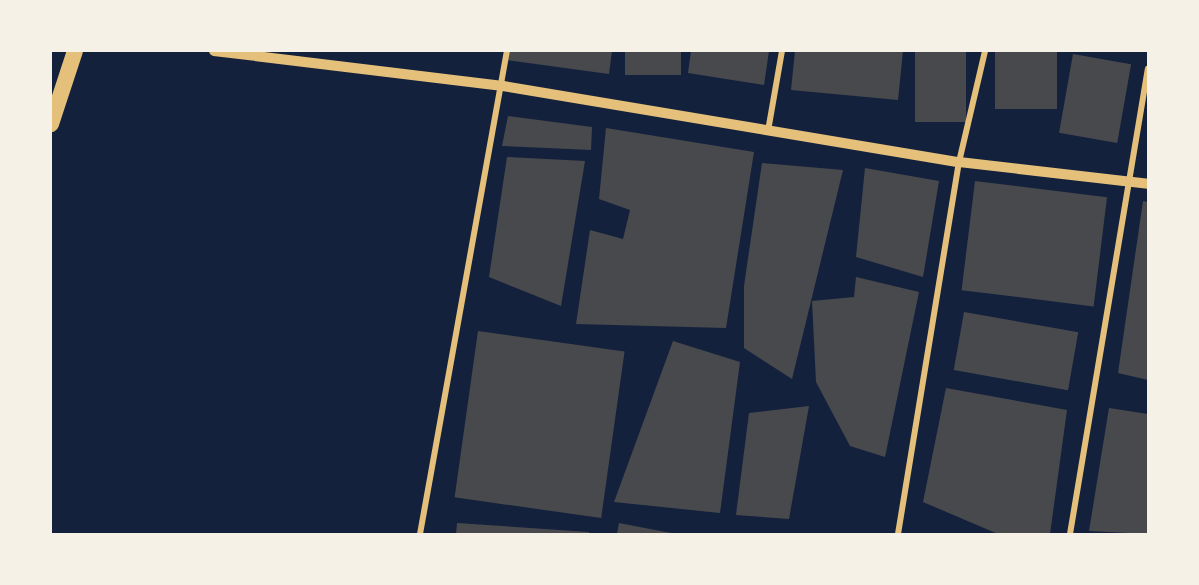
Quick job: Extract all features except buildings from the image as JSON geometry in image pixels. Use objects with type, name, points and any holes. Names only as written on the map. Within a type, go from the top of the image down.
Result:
[{"type":"highway","points":[[51,124],[75,51]]},
{"type":"street","points":[[214,51],[503,86],[958,162],[1148,184]]},
{"type":"street","points":[[420,534],[503,86],[507,51]]},
{"type":"street","points":[[768,131],[782,51]]},
{"type":"street","points":[[898,534],[958,162],[985,51]]},
{"type":"street","points":[[1070,534],[1148,68]]}]
